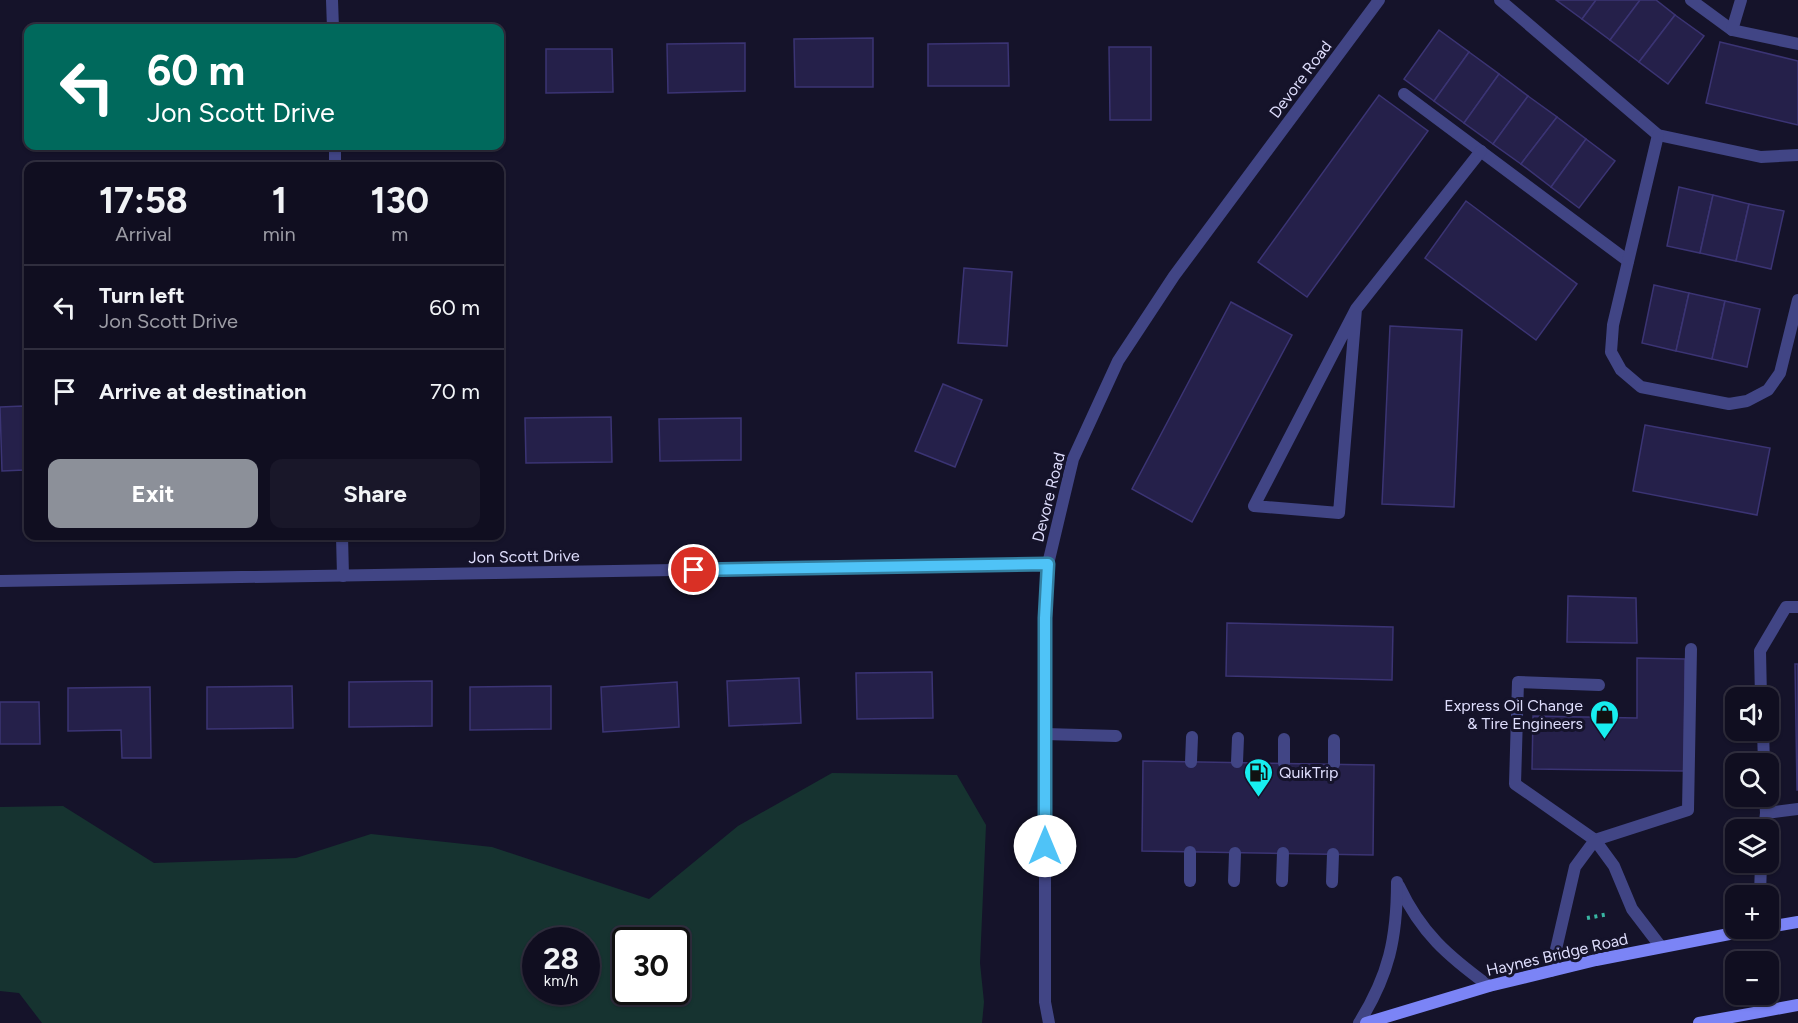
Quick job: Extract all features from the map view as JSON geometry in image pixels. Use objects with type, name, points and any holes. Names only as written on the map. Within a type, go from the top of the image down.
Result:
[{"type":"main road","points":[[1779,925],[1798,922]]},
{"type":"main road","name":"Haynes Bridge Road","points":[[1366,1023],[1489,986],[1725,935]]},
{"type":"main road","points":[[1699,1023],[1798,1005]]},
{"type":"street","points":[[332,0],[333,24]]},
{"type":"street","name":"Devore Road","points":[[1049,1023],[1045,1002],[1045,618],[1048,564],[1073,459],[1118,361],[1174,276],[1379,0]]},
{"type":"street","points":[[1500,0],[1658,135],[1761,157],[1798,155]]},
{"type":"street","points":[[1691,0],[1732,30],[1798,44]]},
{"type":"street","points":[[1732,30],[1741,0]]},
{"type":"street","points":[[1404,94],[1628,261]]},
{"type":"street","points":[[1658,135],[1613,325],[1611,352],[1621,370],[1641,387],[1729,404],[1747,401],[1768,390],[1780,373],[1798,300]]},
{"type":"street","points":[[1356,309],[1339,513],[1254,506],[1356,309],[1480,151]]},
{"type":"street","points":[[342,540],[343,576]]},
{"type":"street","name":"Jon Scott Drive","points":[[0,581],[1048,564]]},
{"type":"street","points":[[1761,687],[1760,651],[1786,607],[1798,607]]},
{"type":"street","points":[[1551,971],[1575,867],[1595,840],[1688,810],[1691,649]]},
{"type":"street","points":[[1599,685],[1518,682],[1515,784],[1595,840],[1614,867],[1632,909],[1661,947]]},
{"type":"street","points":[[1045,734],[1116,735]]},
{"type":"street","points":[[1191,762],[1192,737]]},
{"type":"street","points":[[1237,762],[1238,738]]},
{"type":"street","points":[[1284,739],[1284,763]]},
{"type":"street","points":[[1334,740],[1334,764]]},
{"type":"street","points":[[1765,819],[1766,807]]},
{"type":"street","points":[[1766,813],[1798,809]]},
{"type":"street","points":[[1190,852],[1190,880]]},
{"type":"street","points":[[1234,881],[1235,853]]},
{"type":"street","points":[[1282,881],[1283,853]]},
{"type":"street","points":[[1332,882],[1333,854]]},
{"type":"street","points":[[1359,1023],[1374,999],[1392,950],[1397,915],[1397,882],[1412,912],[1430,937],[1457,963],[1489,986]]},
{"type":"path","points":[[1582,919],[1610,914]]},
{"type":"green space","points":[[832,773],[957,775],[986,825],[980,963],[984,1002],[982,1023],[42,1023],[19,993],[0,991],[0,807],[63,806],[154,863],[296,858],[371,834],[492,847],[649,899],[738,826]]},
{"type":"building","points":[[1556,0],[1596,0],[1582,19]]},
{"type":"building","points":[[1596,0],[1640,0],[1610,40],[1582,19]]},
{"type":"building","points":[[1640,0],[1656,0],[1675,15],[1639,62],[1610,40]]},
{"type":"building","points":[[1675,15],[1704,36],[1668,84],[1639,62]]},
{"type":"building","points":[[1439,30],[1469,52],[1434,101],[1404,79]]},
{"type":"building","points":[[873,38],[873,87],[795,87],[794,39]]},
{"type":"building","points":[[1720,42],[1798,61],[1798,125],[1706,103]]},
{"type":"building","points":[[745,43],[745,91],[668,93],[667,44]]},
{"type":"building","points":[[1008,43],[1009,86],[928,86],[928,44]]},
{"type":"building","points":[[1109,47],[1151,47],[1151,120],[1110,120]]},
{"type":"building","points":[[546,49],[612,49],[613,92],[546,93]]},
{"type":"building","points":[[1469,52],[1499,74],[1464,123],[1434,101]]},
{"type":"building","points":[[1499,74],[1528,96],[1493,144],[1464,123]]},
{"type":"building","points":[[1379,95],[1428,131],[1307,297],[1258,262]]},
{"type":"building","points":[[1528,96],[1557,117],[1521,164],[1493,144]]},
{"type":"building","points":[[1557,117],[1586,139],[1551,187],[1521,164]]},
{"type":"building","points":[[1586,139],[1615,161],[1579,208],[1551,187]]},
{"type":"building","points":[[1679,187],[1713,195],[1700,253],[1667,246]]},
{"type":"building","points":[[1713,195],[1749,204],[1736,261],[1700,253]]},
{"type":"building","points":[[1466,201],[1577,284],[1536,340],[1425,258]]},
{"type":"building","points":[[1749,204],[1784,211],[1771,269],[1736,261]]},
{"type":"building","points":[[964,268],[1012,272],[1007,346],[958,343]]},
{"type":"building","points":[[1654,285],[1689,293],[1676,351],[1642,343]]},
{"type":"building","points":[[1689,293],[1725,301],[1712,359],[1676,351]]},
{"type":"building","points":[[1725,301],[1760,309],[1747,367],[1712,359]]},
{"type":"building","points":[[1231,302],[1292,335],[1192,522],[1132,489]]},
{"type":"building","points":[[1390,326],[1462,330],[1454,507],[1382,504]]},
{"type":"building","points":[[943,384],[982,400],[955,467],[915,451]]},
{"type":"building","points":[[23,406],[24,470],[2,471],[0,407]]},
{"type":"building","points":[[611,417],[612,462],[526,463],[525,418]]},
{"type":"building","points":[[741,418],[741,460],[660,461],[659,419]]},
{"type":"building","points":[[1645,425],[1770,448],[1757,515],[1633,491]]},
{"type":"building","points":[[1568,596],[1636,598],[1637,643],[1567,642]]},
{"type":"building","points":[[1227,623],[1393,627],[1392,680],[1226,676]]},
{"type":"building","points":[[1637,658],[1685,659],[1684,771],[1532,769],[1533,716],[1637,718]]},
{"type":"building","points":[[1795,664],[1798,664],[1798,790],[1797,790]]},
{"type":"building","points":[[932,672],[933,718],[857,719],[856,673]]},
{"type":"building","points":[[799,678],[801,723],[729,726],[727,681]]},
{"type":"building","points":[[432,681],[432,726],[349,727],[349,682]]},
{"type":"building","points":[[677,682],[679,727],[603,732],[601,687]]},
{"type":"building","points":[[292,686],[293,728],[207,729],[207,687]]},
{"type":"building","points":[[551,686],[551,729],[470,730],[470,687]]},
{"type":"building","points":[[150,687],[151,758],[122,758],[121,730],[68,731],[68,688]]},
{"type":"building","points":[[0,702],[39,702],[40,744],[0,744]]},
{"type":"building","points":[[1143,761],[1374,765],[1373,855],[1142,851]]},
{"type":"place","name":"Express Oil Change & Tire Engineers","points":[[1604,740]]},
{"type":"place","name":"QuikTrip","points":[[1258,798]]},
{"type":"route","points":[[694,570],[1048,564],[1045,618],[1045,846]]}]
